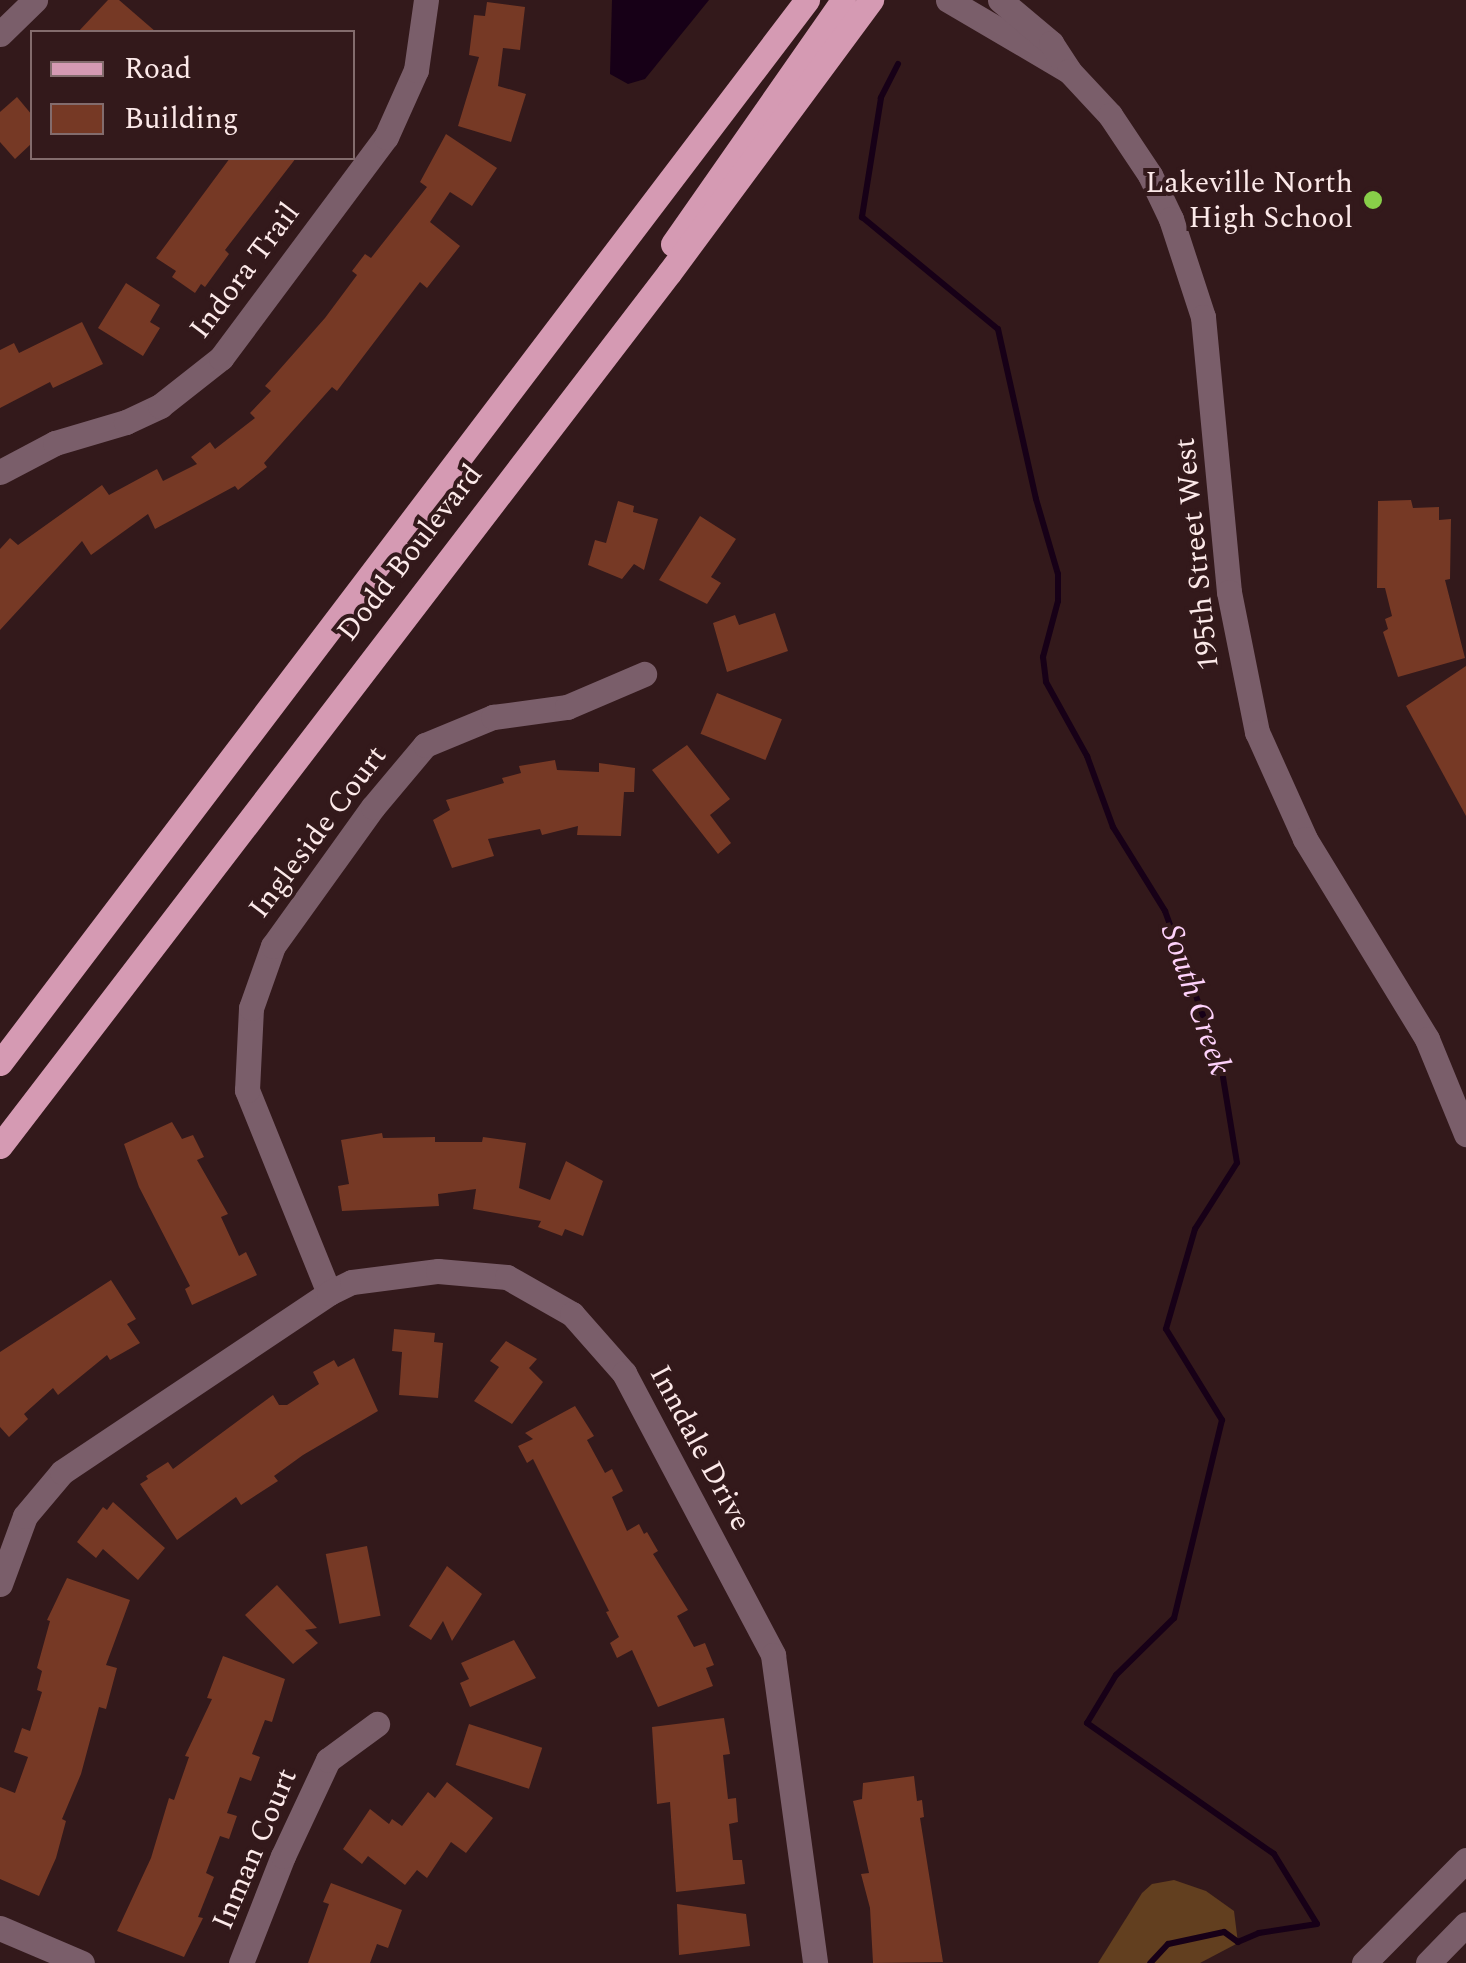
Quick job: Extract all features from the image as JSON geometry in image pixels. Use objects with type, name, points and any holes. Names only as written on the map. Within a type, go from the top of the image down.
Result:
[{"type":"main road","name":"Dodd Boulevard","points":[[0,1063],[807,0]]},
{"type":"main road","points":[[669,273],[674,239],[844,0]]},
{"type":"main road","name":"Dodd Boulevard","points":[[0,1146],[669,273],[871,0]]},
{"type":"street","points":[[0,34],[35,0]]},
{"type":"street","name":"Indora Trail","points":[[0,472],[56,443],[126,422],[160,406],[221,358],[386,137],[416,70],[426,0]]},
{"type":"street","name":"195th Street West","points":[[948,0],[1069,71]]},
{"type":"street","name":"195th Street West","points":[[1000,0],[1051,44],[1069,71],[1110,115],[1150,175],[1178,233],[1198,294],[1210,365],[1229,592],[1257,732],[1305,839],[1427,1040],[1466,1134]]},
{"type":"street","name":"Ingleside Court","points":[[329,1293],[248,1090],[251,1008],[272,946],[373,808],[425,745],[493,717],[567,707],[644,674]]},
{"type":"street","name":"Inndale Drive","points":[[0,1584],[26,1516],[62,1472],[329,1293],[352,1282],[438,1270],[507,1278],[572,1314],[624,1372],[773,1655],[815,1963]]},
{"type":"street","name":"Inman Court","points":[[241,1963],[283,1856],[328,1760],[376,1724]]},
{"type":"street","points":[[1364,1963],[1466,1860]]},
{"type":"street","points":[[1428,1963],[1466,1924]]},
{"type":"street","points":[[0,1928],[82,1963]]},
{"type":"shaded area","points":[[612,0],[709,0],[645,79],[628,84],[610,74]]},
{"type":"shaded area","points":[[1174,1880],[1206,1891],[1234,1911],[1238,1943],[1200,1963],[1098,1963],[1142,1893],[1152,1884]]},
{"type":"building","points":[[108,0],[119,0],[154,30],[80,30]]},
{"type":"building","points":[[487,2],[525,7],[520,50],[503,48],[498,86],[526,94],[511,142],[458,126],[479,57],[469,55],[474,15],[485,16]]},
{"type":"building","points":[[17,97],[30,113],[30,145],[15,159],[0,142],[0,112]]},
{"type":"building","points":[[446,134],[497,168],[472,206],[450,192],[430,222],[460,246],[427,288],[420,282],[337,391],[332,387],[264,463],[267,467],[238,490],[235,486],[155,529],[148,514],[91,555],[82,541],[0,630],[0,549],[10,538],[18,545],[102,485],[109,495],[157,469],[163,481],[197,464],[191,457],[210,442],[215,449],[255,418],[250,413],[271,391],[265,386],[325,318],[357,275],[352,271],[365,254],[371,258],[427,187],[420,182]]},
{"type":"building","points":[[229,160],[294,160],[225,250],[229,254],[205,287],[201,284],[195,293],[172,277],[176,271],[156,258]]},
{"type":"building","points":[[126,283],[160,305],[150,322],[160,328],[143,356],[98,328]]},
{"type":"building","points":[[82,322],[103,364],[53,388],[50,382],[0,408],[0,350],[14,343],[19,353]]},
{"type":"building","points":[[1411,500],[1413,508],[1439,507],[1439,520],[1451,519],[1450,579],[1445,580],[1465,658],[1398,677],[1383,632],[1388,629],[1385,619],[1392,616],[1385,588],[1377,588],[1378,501]]},
{"type":"building","points":[[618,501],[634,506],[633,512],[658,519],[644,570],[634,564],[622,579],[588,565],[595,540],[606,543]]},
{"type":"building","points":[[700,516],[736,539],[711,577],[721,583],[707,604],[659,580]]},
{"type":"building","points":[[775,613],[788,651],[727,672],[713,623],[735,615],[739,625]]},
{"type":"building","points":[[1466,666],[1466,816],[1406,706]]},
{"type":"building","points":[[717,693],[782,719],[765,760],[701,734]]},
{"type":"building","points":[[687,745],[730,799],[710,815],[731,843],[718,854],[652,770]]},
{"type":"building","points":[[555,760],[557,770],[599,772],[599,763],[635,768],[634,792],[624,792],[621,836],[577,835],[578,826],[542,835],[540,829],[488,839],[494,856],[452,868],[433,820],[450,810],[446,800],[504,783],[502,778],[521,773],[519,766]]},
{"type":"building","points":[[172,1122],[182,1139],[193,1135],[204,1157],[197,1160],[228,1214],[221,1217],[239,1256],[246,1252],[257,1275],[192,1305],[185,1289],[190,1286],[139,1187],[124,1144]]},
{"type":"building","points":[[382,1133],[383,1138],[435,1137],[435,1142],[482,1142],[483,1137],[526,1143],[519,1188],[550,1200],[566,1161],[603,1181],[583,1236],[565,1229],[562,1236],[538,1227],[541,1221],[473,1209],[476,1189],[438,1194],[439,1206],[342,1211],[338,1186],[349,1184],[341,1140]]},
{"type":"building","points":[[111,1280],[136,1319],[127,1324],[140,1343],[110,1360],[107,1355],[58,1395],[53,1388],[24,1414],[28,1419],[9,1437],[0,1427],[0,1352]]},
{"type":"building","points":[[394,1329],[435,1333],[434,1342],[443,1343],[438,1398],[399,1395],[402,1352],[392,1351]]},
{"type":"building","points":[[506,1341],[537,1359],[529,1368],[543,1382],[512,1424],[474,1401],[499,1367],[490,1361]]},
{"type":"building","points":[[354,1358],[378,1411],[303,1455],[274,1476],[278,1481],[241,1505],[236,1497],[177,1540],[140,1484],[148,1479],[146,1476],[168,1462],[173,1469],[273,1395],[279,1405],[287,1405],[319,1384],[313,1372],[334,1360],[338,1367]]},
{"type":"building","points":[[575,1406],[594,1436],[587,1440],[605,1473],[612,1469],[623,1491],[612,1497],[627,1531],[639,1524],[644,1534],[647,1532],[658,1551],[653,1554],[688,1610],[677,1616],[694,1647],[705,1643],[714,1665],[706,1668],[713,1686],[658,1707],[632,1650],[617,1658],[610,1643],[619,1637],[606,1612],[609,1611],[533,1459],[527,1463],[518,1446],[533,1439],[525,1433]]},
{"type":"building","points":[[113,1502],[165,1548],[138,1580],[103,1549],[96,1558],[77,1542],[103,1507],[107,1510]]},
{"type":"building","points":[[367,1546],[381,1616],[339,1624],[326,1554]]},
{"type":"building","points":[[447,1566],[482,1594],[452,1641],[443,1621],[431,1640],[409,1626]]},
{"type":"building","points":[[67,1578],[130,1600],[106,1665],[117,1668],[106,1709],[99,1707],[81,1774],[62,1819],[66,1821],[56,1858],[39,1896],[0,1879],[0,1787],[15,1793],[28,1757],[14,1752],[22,1728],[30,1731],[42,1692],[37,1690],[42,1671],[37,1668],[50,1621],[47,1620]]},
{"type":"building","points":[[277,1585],[317,1628],[305,1630],[318,1643],[293,1664],[245,1615]]},
{"type":"building","points":[[514,1640],[536,1678],[470,1707],[460,1683],[469,1679],[461,1663]]},
{"type":"building","points":[[223,1656],[285,1679],[272,1722],[265,1720],[252,1754],[260,1757],[251,1781],[240,1777],[227,1813],[237,1816],[229,1839],[220,1836],[206,1873],[214,1877],[198,1917],[203,1918],[184,1957],[117,1931],[151,1858],[169,1798],[174,1800],[189,1757],[185,1756],[212,1699],[207,1698]]},
{"type":"building","points":[[724,1718],[730,1754],[723,1755],[728,1799],[736,1798],[738,1822],[729,1824],[733,1860],[742,1860],[745,1884],[676,1892],[670,1802],[657,1804],[652,1727]]},
{"type":"building","points":[[469,1724],[542,1748],[529,1789],[456,1765]]},
{"type":"building","points":[[914,1776],[917,1801],[922,1800],[924,1817],[920,1818],[943,1962],[873,1963],[870,1908],[861,1874],[869,1873],[853,1801],[862,1799],[863,1783]]},
{"type":"building","points":[[447,1782],[493,1818],[466,1853],[451,1842],[427,1878],[417,1870],[405,1885],[368,1856],[362,1864],[343,1849],[370,1809],[389,1824],[392,1819],[402,1826],[428,1792],[435,1798]]},
{"type":"building","points":[[331,1883],[402,1910],[388,1948],[377,1944],[370,1963],[308,1963],[329,1904],[323,1902]]},
{"type":"building","points":[[677,1904],[746,1914],[750,1946],[679,1955]]},
{"type":"waterway","name":"South Creek","points":[[898,64],[881,98],[862,217],[998,329],[1036,499],[1058,574],[1058,601],[1043,657],[1046,682],[1087,756],[1113,827],[1165,911],[1221,1065],[1237,1163],[1195,1229],[1166,1329],[1222,1420],[1174,1618],[1116,1675],[1087,1723],[1274,1854],[1317,1924],[1259,1933],[1238,1942],[1224,1932],[1168,1944],[1150,1963]]},
{"type":"place","name":"Lakeville North High School","points":[[1373,200]]}]
